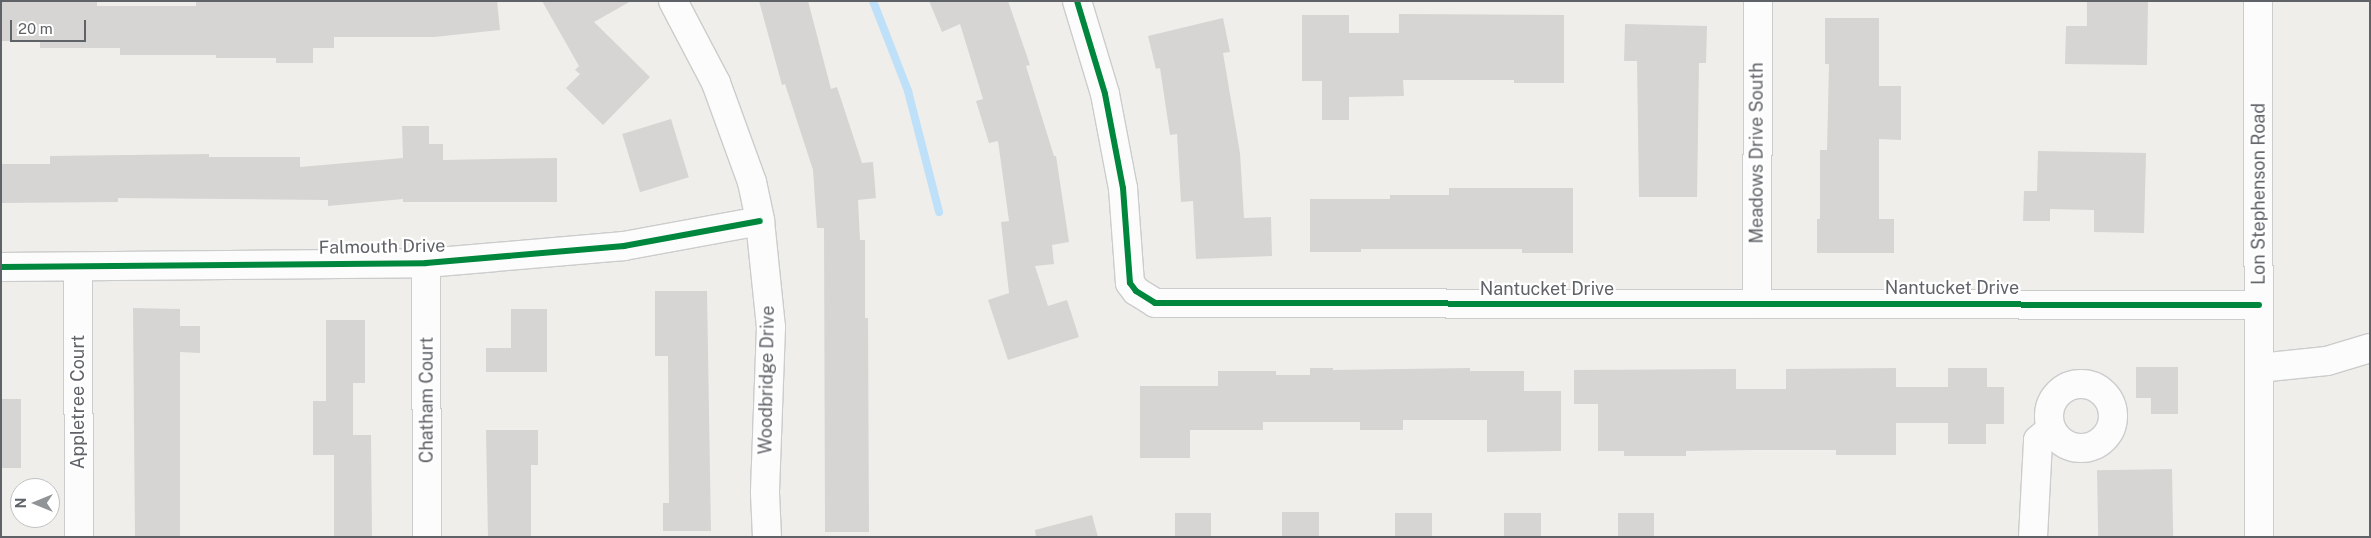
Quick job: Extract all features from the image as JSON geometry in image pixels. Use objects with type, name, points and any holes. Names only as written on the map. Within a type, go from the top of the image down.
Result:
[{"type":"street","name":"Woodbridge Drive","points":[[674,1],[716,82],[752,182],[760,221],[771,327],[765,493],[767,537]]},
{"type":"street","name":"Nantucket Drive","points":[[1077,1],[1105,94],[1122,179],[1130,283],[1136,291],[1155,303],[2259,305]]},
{"type":"street","name":"Meadows Drive South","points":[[1757,304],[1758,1]]},
{"type":"street","name":"Lon Stephenson Road","points":[[2258,1],[2259,537]]},
{"type":"street","name":"Falmouth Drive","points":[[1,267],[426,262],[624,246],[760,221]]},
{"type":"street","name":"Chatham Court","points":[[426,262],[427,537]]},
{"type":"street","name":"Appletree Court","points":[[78,266],[79,537]]},
{"type":"street","points":[[2259,368],[2327,361],[2370,348]]},
{"type":"street","points":[[2033,537],[2038,440],[2051,429]]},
{"type":"building","points":[[1,1],[97,1],[97,6],[196,6],[196,1],[497,1],[500,30],[434,37],[334,37],[334,48],[313,48],[313,63],[276,63],[276,58],[216,58],[216,55],[120,55],[120,48],[40,48],[40,41],[1,41]]},
{"type":"building","points":[[542,1],[631,1],[594,22],[650,77],[603,125],[566,88],[580,74],[575,70],[579,66]]},
{"type":"building","points":[[759,1],[808,1],[831,89],[837,87],[862,163],[873,162],[876,198],[858,200],[860,240],[865,240],[865,318],[868,318],[869,532],[825,532],[824,228],[817,228],[813,170],[785,84],[782,85]]},
{"type":"building","points":[[929,1],[1008,1],[1030,65],[1026,66],[1054,156],[1056,156],[1069,242],[1052,245],[1054,264],[1035,266],[1048,306],[1067,300],[1079,337],[1008,360],[988,300],[1009,293],[1001,222],[1009,221],[998,141],[989,143],[976,101],[983,99],[960,24],[942,32]]},
{"type":"building","points":[[2087,1],[2148,1],[2147,65],[2065,64],[2066,26],[2087,26]]},
{"type":"building","points":[[1399,14],[1564,15],[1564,83],[1514,83],[1514,80],[1403,80],[1404,96],[1349,97],[1349,120],[1322,120],[1322,81],[1302,81],[1302,15],[1349,15],[1349,33],[1399,33]]},
{"type":"building","points":[[1223,18],[1230,52],[1223,53],[1240,153],[1244,218],[1271,217],[1272,256],[1196,259],[1193,201],[1181,202],[1177,134],[1170,135],[1160,68],[1156,69],[1148,36]]},
{"type":"building","points":[[1825,18],[1879,18],[1879,86],[1901,86],[1901,140],[1879,139],[1879,219],[1894,219],[1894,253],[1817,253],[1817,219],[1820,219],[1820,150],[1827,150],[1829,64],[1825,64]]},
{"type":"building","points":[[1625,24],[1707,26],[1706,63],[1699,63],[1697,197],[1639,197],[1637,61],[1624,61]]},
{"type":"building","points":[[671,119],[689,177],[640,192],[622,134]]},
{"type":"building","points":[[402,126],[429,126],[429,144],[443,144],[443,160],[557,158],[557,202],[403,202],[403,199],[328,206],[328,200],[118,198],[118,202],[1,203],[1,164],[50,164],[50,156],[209,154],[209,157],[300,157],[300,167],[403,158]]},
{"type":"building","points":[[2038,151],[2146,153],[2144,233],[2094,232],[2094,210],[2050,209],[2050,221],[2023,221],[2024,191],[2037,191]]},
{"type":"building","points":[[1449,188],[1573,188],[1573,253],[1522,253],[1522,249],[1361,249],[1361,252],[1310,252],[1310,199],[1390,199],[1390,195],[1449,195]]},
{"type":"building","points":[[655,291],[707,291],[711,531],[663,531],[663,503],[669,503],[668,356],[655,356]]},
{"type":"building","points":[[133,308],[180,309],[180,326],[200,326],[200,353],[180,352],[180,537],[135,537]]},
{"type":"building","points":[[511,309],[547,309],[547,372],[486,372],[486,348],[511,348]]},
{"type":"building","points":[[326,320],[365,320],[365,383],[353,383],[353,435],[371,435],[372,537],[334,537],[334,455],[313,455],[313,401],[326,401]]},
{"type":"building","points":[[2136,367],[2178,367],[2178,414],[2151,414],[2151,398],[2136,398]]},
{"type":"building","points":[[1310,368],[1333,368],[1333,370],[1470,368],[1470,371],[1524,371],[1524,391],[1561,391],[1561,451],[1487,452],[1487,420],[1403,420],[1403,430],[1360,430],[1360,422],[1263,422],[1263,430],[1190,430],[1190,458],[1140,458],[1140,386],[1218,386],[1218,371],[1276,371],[1276,375],[1310,375]]},
{"type":"building","points":[[1896,368],[1896,387],[1948,387],[1948,368],[1987,368],[1987,387],[2004,387],[2004,424],[1986,424],[1986,444],[1948,444],[1948,423],[1896,423],[1896,455],[1836,455],[1836,450],[1753,450],[1686,451],[1686,456],[1624,456],[1624,451],[1598,451],[1598,404],[1574,404],[1574,370],[1736,369],[1736,389],[1786,389],[1786,369]]},
{"type":"building","points":[[1,399],[21,399],[21,468],[1,468]]},
{"type":"building","points":[[486,430],[538,430],[538,465],[531,465],[531,537],[488,537]]},
{"type":"building","points":[[2172,469],[2173,537],[2098,537],[2097,470]]},
{"type":"building","points":[[1282,512],[1319,512],[1319,537],[1282,537]]},
{"type":"building","points":[[1175,513],[1211,513],[1211,537],[1175,537]]},
{"type":"building","points":[[1395,513],[1432,513],[1432,537],[1395,537]]},
{"type":"building","points":[[1504,513],[1541,513],[1541,537],[1504,537]]},
{"type":"building","points":[[1618,513],[1654,513],[1654,537],[1618,537]]},
{"type":"building","points":[[1092,515],[1098,537],[1036,537],[1035,530]]},
{"type":"waterway","points":[[873,1],[908,91],[939,212]]},
{"type":"cycle path","points":[[1077,1],[1105,94],[1123,188],[1130,283],[1136,291],[1155,303],[2259,305]]},
{"type":"cycle path","points":[[1,267],[426,263],[624,246],[760,221]]}]
